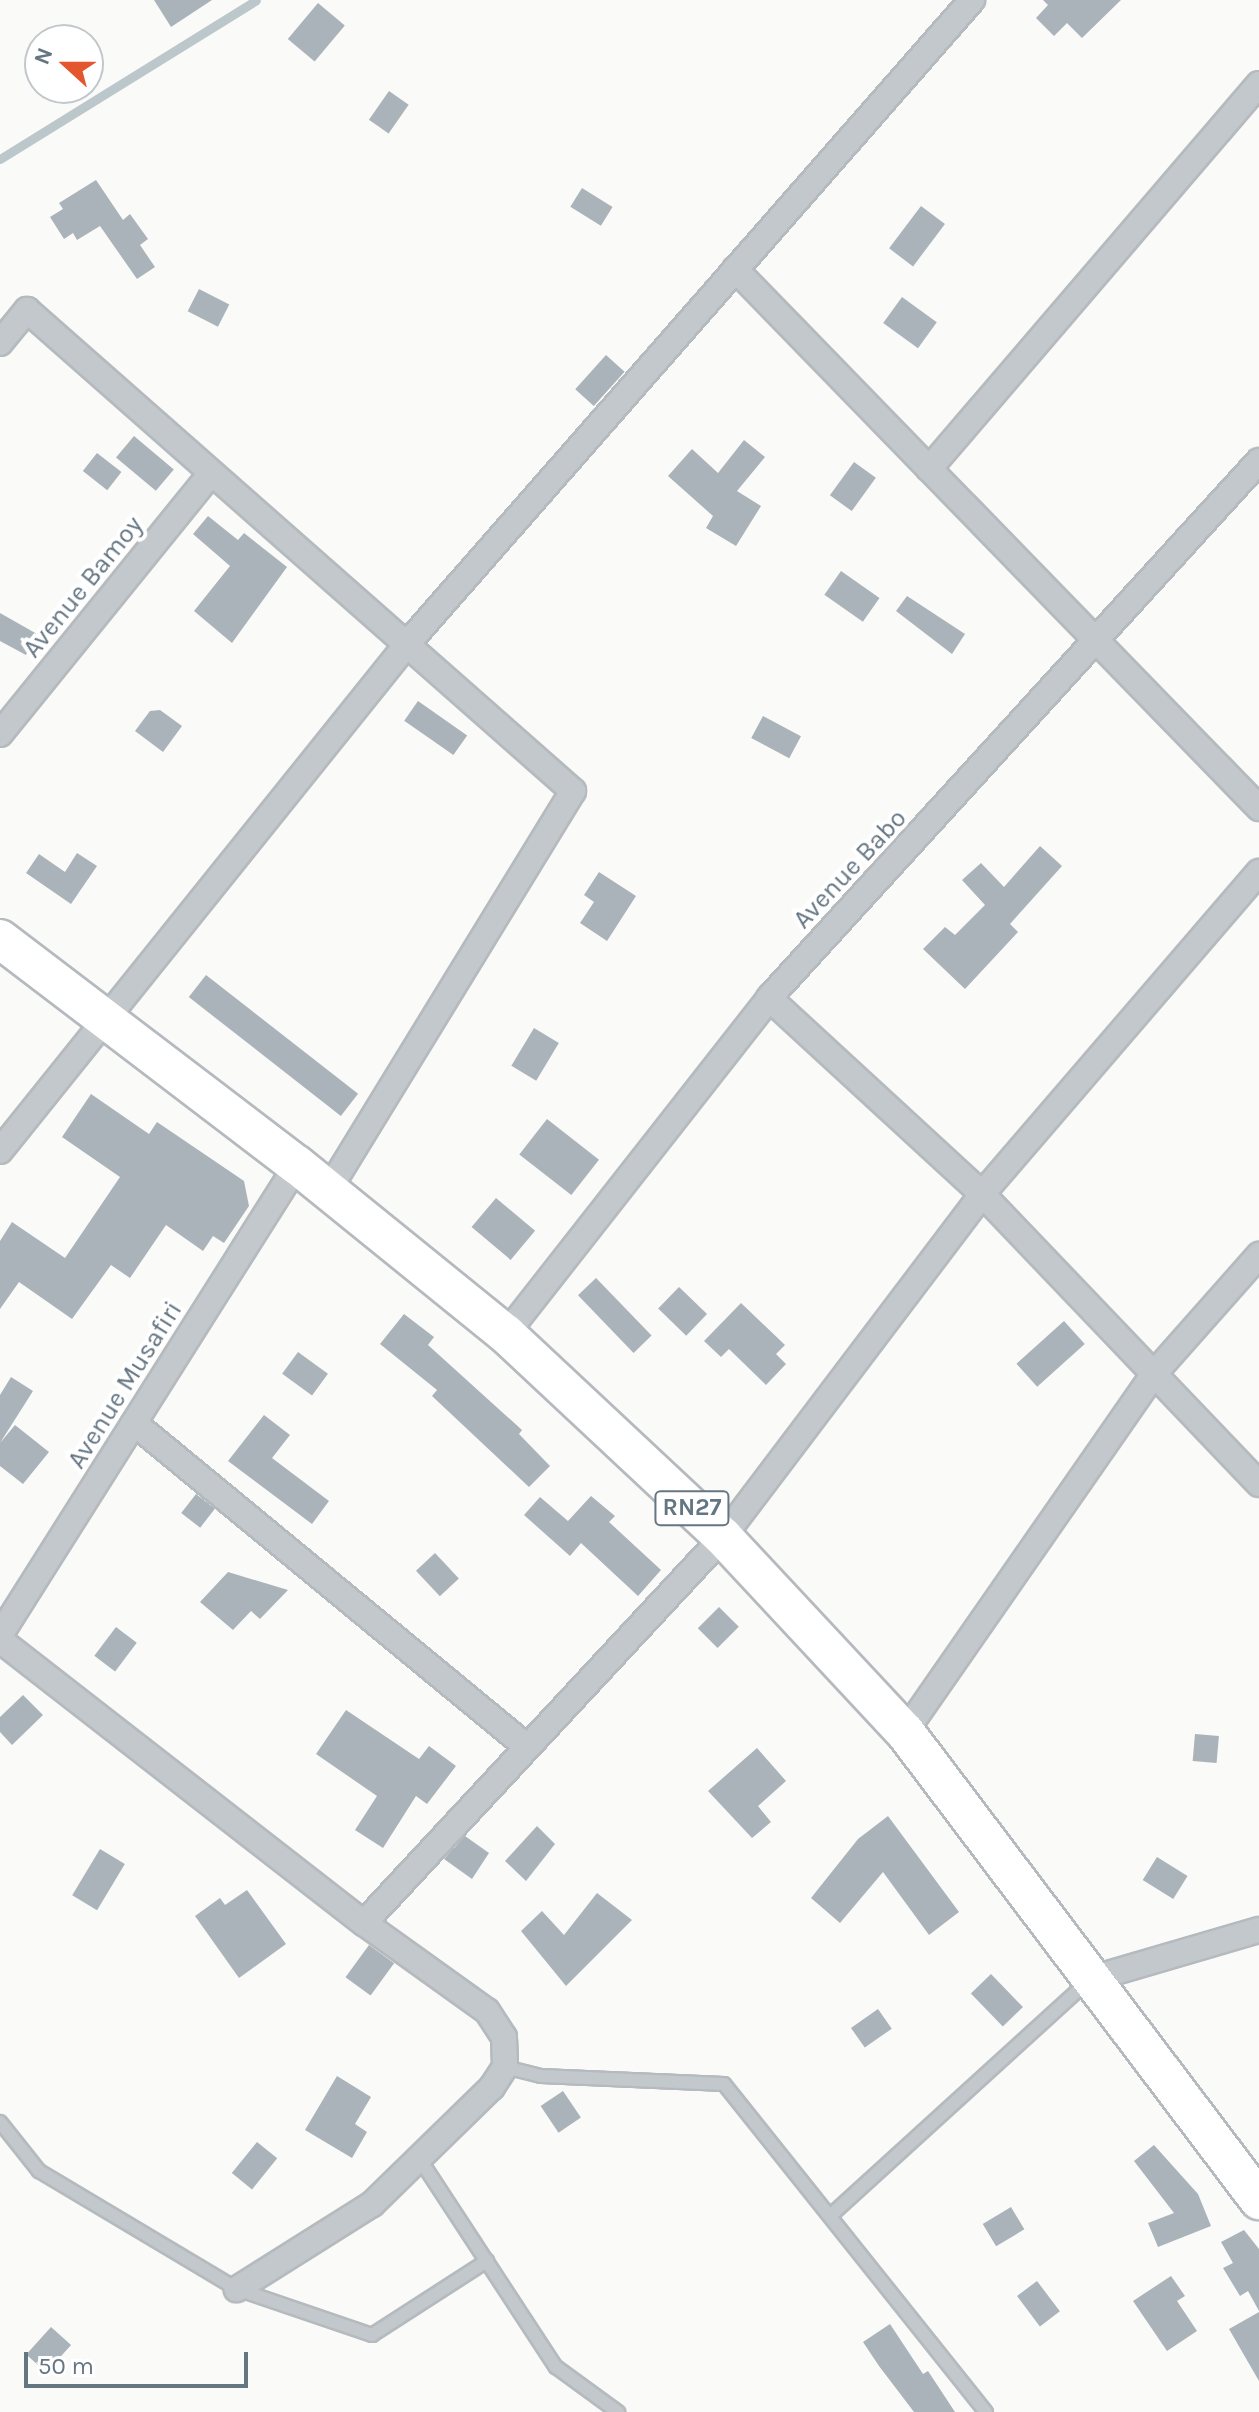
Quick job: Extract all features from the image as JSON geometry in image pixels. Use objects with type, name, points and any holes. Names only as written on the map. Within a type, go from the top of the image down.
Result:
[{"type":"main road","name":"RN27","points":[[0,939],[297,1165],[506,1334],[723,1537],[905,1732],[1259,2200]]},
{"type":"street","points":[[0,1151],[103,1018],[407,644],[972,0]]},
{"type":"street","points":[[929,469],[1250,112],[1259,84]]},
{"type":"street","points":[[735,269],[1259,808]]},
{"type":"street","points":[[0,343],[27,310],[210,475],[573,791],[328,1191]]},
{"type":"street","name":"Avenue Babo","points":[[506,1334],[769,998],[1098,643],[1259,461]]},
{"type":"street","name":"Avenue Bamoy","points":[[0,734],[210,475]]},
{"type":"street","points":[[364,1923],[723,1537],[982,1194],[1259,872]]},
{"type":"street","points":[[769,998],[982,1194],[1152,1376],[1259,1484]]},
{"type":"street","name":"Avenue Musafiri","points":[[0,1638],[297,1165]]},
{"type":"street","points":[[905,1732],[1152,1376],[1259,1255]]},
{"type":"street","points":[[134,1423],[527,1747]]},
{"type":"street","points":[[0,1638],[364,1923],[487,2011],[504,2037],[505,2067],[492,2087],[372,2204],[237,2289]]},
{"type":"street","points":[[1091,1979],[1259,1930]]},
{"type":"lane","points":[[830,2216],[1091,1979]]},
{"type":"lane","points":[[505,2067],[541,2076],[724,2084],[986,2412]]},
{"type":"lane","points":[[0,2122],[39,2171],[237,2289],[372,2335],[487,2261]]},
{"type":"lane","points":[[419,2158],[556,2367],[618,2412]]},
{"type":"building","points":[[154,0],[212,0],[171,27]]},
{"type":"building","points":[[1043,0],[1121,0],[1082,38],[1067,23],[1054,36],[1036,18],[1048,5]]},
{"type":"building","points":[[318,3],[345,25],[315,62],[288,39]]},
{"type":"building","points":[[389,91],[409,105],[389,133],[369,120]]},
{"type":"building","points":[[96,180],[123,220],[130,214],[148,239],[140,245],[155,267],[137,279],[100,226],[77,240],[73,233],[64,239],[50,217],[63,209],[59,203]]},
{"type":"building","points":[[582,188],[613,207],[601,226],[570,207]]},
{"type":"building","points":[[921,206],[945,224],[913,266],[889,248]]},
{"type":"building","points":[[199,289],[229,304],[218,327],[188,311]]},
{"type":"building","points":[[902,297],[937,322],[918,348],[883,323]]},
{"type":"building","points":[[606,355],[625,372],[594,406],[575,389]]},
{"type":"building","points":[[134,436],[174,469],[156,491],[116,457]]},
{"type":"building","points":[[744,440],[765,457],[737,491],[761,506],[736,546],[706,528],[713,516],[668,476],[692,449],[718,473]]},
{"type":"building","points":[[97,453],[121,472],[107,490],[83,471]]},
{"type":"building","points":[[854,462],[876,478],[852,511],[830,495]]},
{"type":"building","points":[[208,516],[238,540],[244,533],[287,567],[232,643],[194,611],[230,566],[193,534]]},
{"type":"building","points":[[841,571],[880,598],[863,622],[824,595]]},
{"type":"building","points":[[907,596],[965,634],[952,654],[896,611]]},
{"type":"building","points":[[0,613],[37,634],[26,655],[0,641]]},
{"type":"building","points":[[418,701],[467,735],[453,755],[404,721]]},
{"type":"building","points":[[160,710],[182,726],[163,752],[135,731],[150,711]]},
{"type":"building","points":[[763,716],[801,736],[789,758],[751,738]]},
{"type":"building","points":[[1040,846],[1062,866],[1010,924],[1018,932],[965,989],[923,949],[945,927],[955,935],[985,905],[962,880],[981,863],[1004,887]]},
{"type":"building","points":[[77,853],[97,866],[71,904],[26,873],[39,854],[65,872]]},
{"type":"building","points":[[599,872],[636,896],[607,941],[580,923],[594,902],[584,895]]},
{"type":"building","points":[[206,975],[358,1094],[341,1116],[189,997]]},
{"type":"building","points":[[534,1028],[559,1043],[536,1081],[511,1066]]},
{"type":"building","points":[[91,1094],[149,1134],[157,1122],[244,1181],[249,1206],[224,1243],[213,1236],[203,1251],[166,1225],[130,1278],[111,1265],[72,1319],[19,1282],[0,1309],[0,1241],[12,1222],[65,1258],[120,1177],[62,1137]]},
{"type":"building","points":[[547,1119],[599,1160],[571,1195],[519,1154]]},
{"type":"building","points":[[496,1198],[535,1231],[511,1260],[472,1227]]},
{"type":"building","points":[[596,1278],[652,1336],[634,1353],[578,1295]]},
{"type":"building","points":[[679,1287],[707,1314],[686,1336],[658,1309]]},
{"type":"building","points":[[741,1303],[785,1345],[776,1354],[786,1364],[766,1385],[729,1349],[721,1357],[704,1341]]},
{"type":"building","points":[[404,1314],[434,1337],[428,1345],[522,1430],[519,1434],[550,1466],[529,1487],[432,1396],[437,1390],[380,1344]]},
{"type":"building","points":[[1064,1321],[1085,1344],[1037,1387],[1016,1364]]},
{"type":"building","points":[[298,1352],[328,1374],[312,1396],[282,1374]]},
{"type":"building","points":[[11,1377],[33,1391],[0,1443],[0,1395]]},
{"type":"building","points":[[264,1415],[290,1435],[272,1458],[329,1501],[312,1524],[228,1461]]},
{"type":"building","points":[[15,1425],[49,1452],[23,1484],[0,1466],[0,1443]]},
{"type":"building","points":[[196,1494],[215,1509],[200,1528],[181,1513]]},
{"type":"building","points":[[591,1496],[615,1516],[609,1522],[661,1570],[638,1596],[581,1543],[570,1556],[524,1515],[540,1497],[568,1521]]},
{"type":"building","points":[[435,1553],[459,1579],[440,1596],[416,1571]]},
{"type":"building","points":[[228,1572],[288,1590],[260,1619],[251,1611],[233,1630],[200,1602]]},
{"type":"building","points":[[719,1607],[739,1627],[718,1648],[698,1628]]},
{"type":"building","points":[[116,1627],[137,1643],[115,1671],[94,1656]]},
{"type":"building","points":[[23,1695],[43,1715],[12,1745],[0,1732],[0,1717]]},
{"type":"building","points":[[346,1710],[419,1759],[429,1746],[456,1766],[427,1804],[416,1796],[383,1848],[355,1830],[377,1796],[316,1754]]},
{"type":"building","points":[[1195,1734],[1219,1736],[1217,1763],[1193,1761]]},
{"type":"building","points":[[757,1748],[786,1781],[758,1806],[771,1822],[752,1838],[708,1791]]},
{"type":"building","points":[[888,1816],[959,1912],[929,1935],[883,1872],[840,1923],[811,1898],[858,1839]]},
{"type":"building","points":[[537,1826],[555,1844],[526,1881],[505,1861]]},
{"type":"building","points":[[465,1836],[489,1853],[472,1879],[444,1859]]},
{"type":"building","points":[[100,1849],[125,1864],[97,1910],[72,1895]]},
{"type":"building","points":[[1157,1857],[1188,1876],[1173,1899],[1143,1880]]},
{"type":"building","points":[[247,1890],[286,1944],[239,1978],[195,1916],[220,1898],[225,1905]]},
{"type":"building","points":[[597,1893],[632,1920],[566,1986],[521,1931],[542,1911],[564,1935]]},
{"type":"building","points":[[369,1945],[394,1963],[371,1996],[345,1977]]},
{"type":"building","points":[[991,1974],[1023,2007],[1003,2027],[971,1993]]},
{"type":"building","points":[[878,2009],[892,2029],[865,2048],[851,2028]]},
{"type":"building","points":[[337,2076],[371,2097],[355,2124],[367,2132],[352,2158],[305,2130]]},
{"type":"building","points":[[563,2091],[581,2118],[559,2133],[541,2106]]},
{"type":"building","points":[[257,2142],[277,2158],[252,2189],[232,2173]]},
{"type":"building","points":[[1154,2145],[1198,2194],[1211,2226],[1158,2247],[1148,2223],[1174,2213],[1134,2161]]},
{"type":"building","points":[[1011,2207],[1024,2229],[996,2246],[983,2224]]},
{"type":"building","points":[[1244,2230],[1259,2249],[1259,2311],[1248,2291],[1240,2296],[1223,2268],[1233,2263],[1221,2242]]},
{"type":"building","points":[[1171,2276],[1185,2296],[1177,2301],[1197,2331],[1167,2351],[1133,2301]]},
{"type":"building","points":[[1037,2281],[1060,2311],[1040,2326],[1017,2296]]},
{"type":"building","points":[[1259,2312],[1259,2381],[1229,2329]]},
{"type":"building","points":[[890,2324],[923,2374],[928,2371],[955,2412],[914,2412],[879,2366],[863,2342]]},
{"type":"building","points":[[51,2327],[71,2345],[46,2373],[26,2354]]},
{"type":"waterway","points":[[0,159],[256,0]]}]
